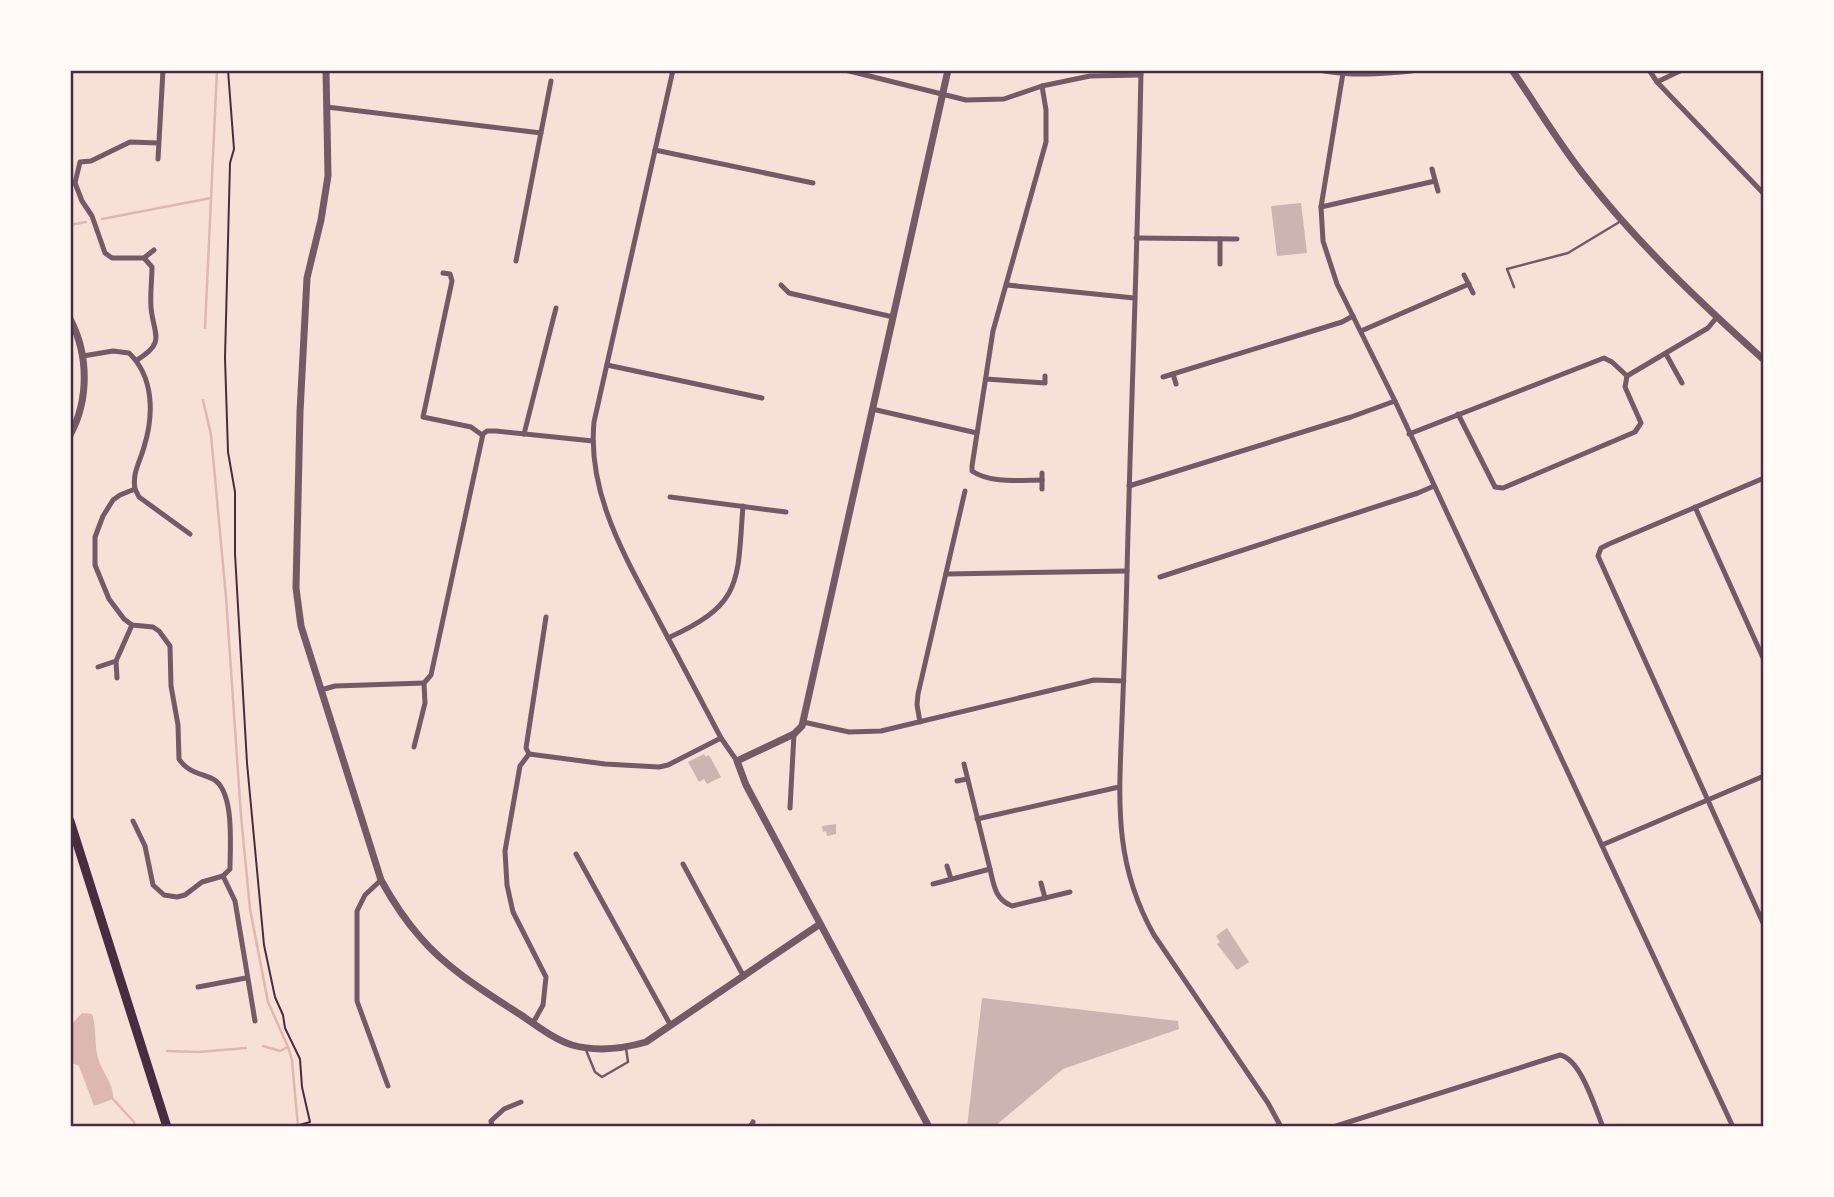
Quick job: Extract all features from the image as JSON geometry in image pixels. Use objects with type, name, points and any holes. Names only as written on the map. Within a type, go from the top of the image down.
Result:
[{"type":"main road","points":[[70,821],[167,1127]]},
{"type":"street","points":[[158,159],[163,70]]},
{"type":"street","points":[[327,70],[328,176],[307,278],[300,412],[296,588],[301,626],[381,880],[398,909],[436,954],[533,1023],[569,1044],[585,1048],[626,1048],[646,1042],[820,924]]},
{"type":"street","points":[[673,70],[594,422],[593,441],[598,479],[611,526],[668,638],[721,738],[737,761],[746,785],[929,1127]]},
{"type":"street","points":[[845,70],[966,100],[1004,99],[1042,86],[1090,76],[1141,73],[1119,787],[1121,839],[1129,877],[1142,915],[1268,1103],[1281,1127]]},
{"type":"street","points":[[737,761],[794,734],[803,722],[948,70]]},
{"type":"street","points":[[1324,70],[1343,73],[1411,70]]},
{"type":"street","points":[[1512,70],[1587,179],[1622,221],[1680,282],[1764,360]]},
{"type":"street","points":[[1648,70],[1764,194]]},
{"type":"street","points":[[1657,82],[1682,70]]},
{"type":"street","points":[[1343,73],[1321,207],[1323,242],[1337,284],[1395,401],[1732,1127]]},
{"type":"street","points":[[516,261],[551,81]]},
{"type":"street","points":[[1042,86],[1046,110],[1046,142],[993,331],[972,471],[1001,479],[1042,477],[1042,489]]},
{"type":"street","points":[[327,107],[541,133]]},
{"type":"street","points":[[70,157],[80,162],[91,161],[130,142],[158,143]]},
{"type":"street","points":[[655,150],[813,183]]},
{"type":"street","points":[[80,162],[75,183],[92,216],[105,253],[113,258],[144,258],[154,250]]},
{"type":"street","points":[[1432,169],[1438,191]]},
{"type":"street","points":[[1321,207],[1434,181]]},
{"type":"street","points":[[1136,239],[1237,239]]},
{"type":"street","points":[[1220,239],[1220,264]]},
{"type":"street","points":[[137,360],[152,350],[158,334],[151,311],[152,267],[144,258]]},
{"type":"street","points":[[443,273],[450,274],[452,281],[423,417],[471,427],[482,435]]},
{"type":"street","points":[[1464,275],[1473,293]]},
{"type":"street","points":[[1361,331],[1469,284]]},
{"type":"street","points":[[781,285],[789,293],[893,317]]},
{"type":"street","points":[[1007,285],[1134,298]]},
{"type":"street","points":[[524,434],[556,308]]},
{"type":"street","points":[[1163,377],[1342,322],[1353,316]]},
{"type":"street","points":[[1627,376],[1708,328],[1717,317]]},
{"type":"street","points":[[70,319],[83,356],[84,388],[71,433]]},
{"type":"street","points":[[83,356],[113,351],[130,352],[137,360],[146,380],[151,408],[144,448],[134,480],[135,489],[139,497],[190,534]]},
{"type":"street","points":[[1666,354],[1682,383]]},
{"type":"street","points":[[1409,434],[1604,358],[1627,376]]},
{"type":"street","points":[[607,365],[762,398]]},
{"type":"street","points":[[1173,374],[1176,384]]},
{"type":"street","points":[[1458,414],[1495,487],[1503,488],[1635,432],[1641,424],[1625,387],[1627,376]]},
{"type":"street","points":[[986,379],[1045,383]]},
{"type":"street","points":[[1129,486],[1352,417],[1395,401]]},
{"type":"street","points":[[872,409],[977,433]]},
{"type":"street","points":[[482,435],[491,431],[593,441]]},
{"type":"street","points":[[414,747],[425,703],[424,683],[431,675],[482,435]]},
{"type":"street","points":[[1764,478],[1608,544],[1600,549],[1598,556],[1764,925]]},
{"type":"street","points":[[1160,577],[1434,486]]},
{"type":"street","points":[[133,821],[145,846],[153,884],[164,895],[185,895],[202,882],[223,876],[230,869],[228,802],[225,790],[215,780],[182,764],[178,753],[170,646],[164,636],[153,627],[132,625],[117,609],[103,588],[95,565],[94,552],[99,527],[113,500],[135,489]]},
{"type":"street","points":[[920,722],[918,694],[965,491]]},
{"type":"street","points":[[670,497],[786,512]]},
{"type":"street","points":[[668,638],[714,613],[732,589],[738,563],[743,506]]},
{"type":"street","points":[[1695,507],[1764,660]]},
{"type":"street","points":[[946,574],[1127,571]]},
{"type":"street","points":[[529,754],[526,748],[546,617]]},
{"type":"street","points":[[117,678],[116,661],[132,625]]},
{"type":"street","points":[[98,667],[116,661]]},
{"type":"street","points":[[803,722],[849,732],[881,731],[1094,680],[1124,681]]},
{"type":"street","points":[[321,690],[335,686],[424,683]]},
{"type":"street","points":[[790,808],[794,734]]},
{"type":"street","points":[[529,754],[605,764],[659,767],[721,738]]},
{"type":"street","points":[[529,754],[520,766],[505,851],[507,884],[513,912],[546,977],[543,1005],[533,1023]]},
{"type":"street","points":[[964,764],[997,895],[1008,904],[1019,905],[1070,892]]},
{"type":"street","points":[[1602,845],[1764,776]]},
{"type":"street","points":[[957,781],[967,779]]},
{"type":"street","points":[[977,819],[1119,787]]},
{"type":"street","points":[[576,854],[671,1026]]},
{"type":"street","points":[[683,864],[744,977]]},
{"type":"street","points":[[947,866],[951,879]]},
{"type":"street","points":[[933,884],[990,869]]},
{"type":"street","points":[[223,876],[235,901],[255,1021]]},
{"type":"street","points":[[381,880],[365,895],[357,911],[357,1001],[388,1086]]},
{"type":"street","points":[[1041,883],[1045,898]]},
{"type":"street","points":[[198,987],[246,978]]},
{"type":"street","points":[[1333,1127],[1560,1055],[1566,1056],[1575,1064],[1603,1127]]},
{"type":"street","points":[[492,1127],[491,1121],[504,1109],[521,1102]]},
{"type":"lane","points":[[1514,286],[1507,269],[1568,253],[1622,221]]},
{"type":"lane","points":[[585,1048],[595,1072],[602,1077],[628,1062],[626,1048]]},
{"type":"path","points":[[228,70],[234,149],[230,163],[225,358],[228,452],[235,492],[235,554],[247,763],[264,945],[275,997],[285,1028],[300,1059],[302,1087],[310,1122],[292,1127]]},
{"type":"shaded area","points":[[82,1013],[92,1014],[98,1058],[113,1093],[113,1099],[94,1106],[79,1066],[70,1062],[70,1026]]},
{"type":"building","points":[[1301,203],[1307,253],[1277,256],[1271,206]]},
{"type":"building","points":[[704,754],[706,757],[709,755],[721,777],[707,784],[704,779],[699,782],[688,762]]},
{"type":"building","points":[[836,824],[836,834],[827,836],[826,831],[823,832],[822,826]]},
{"type":"building","points":[[1227,928],[1249,962],[1237,970],[1217,944],[1220,942],[1216,936]]},
{"type":"building","points":[[982,998],[1178,1021],[1179,1029],[1063,1069],[994,1127],[967,1127]]},
{"type":"waterway","points":[[205,328],[217,70]]},
{"type":"waterway","points":[[102,219],[211,198]]},
{"type":"waterway","points":[[70,225],[86,222]]},
{"type":"waterway","points":[[203,400],[211,435],[226,597],[250,909],[268,1002],[292,1060],[298,1127]]},
{"type":"waterway","points":[[263,1046],[280,1051],[288,1047]]},
{"type":"waterway","points":[[167,1051],[198,1052],[246,1048]]},
{"type":"waterway","points":[[113,1099],[134,1122],[135,1127]]}]
